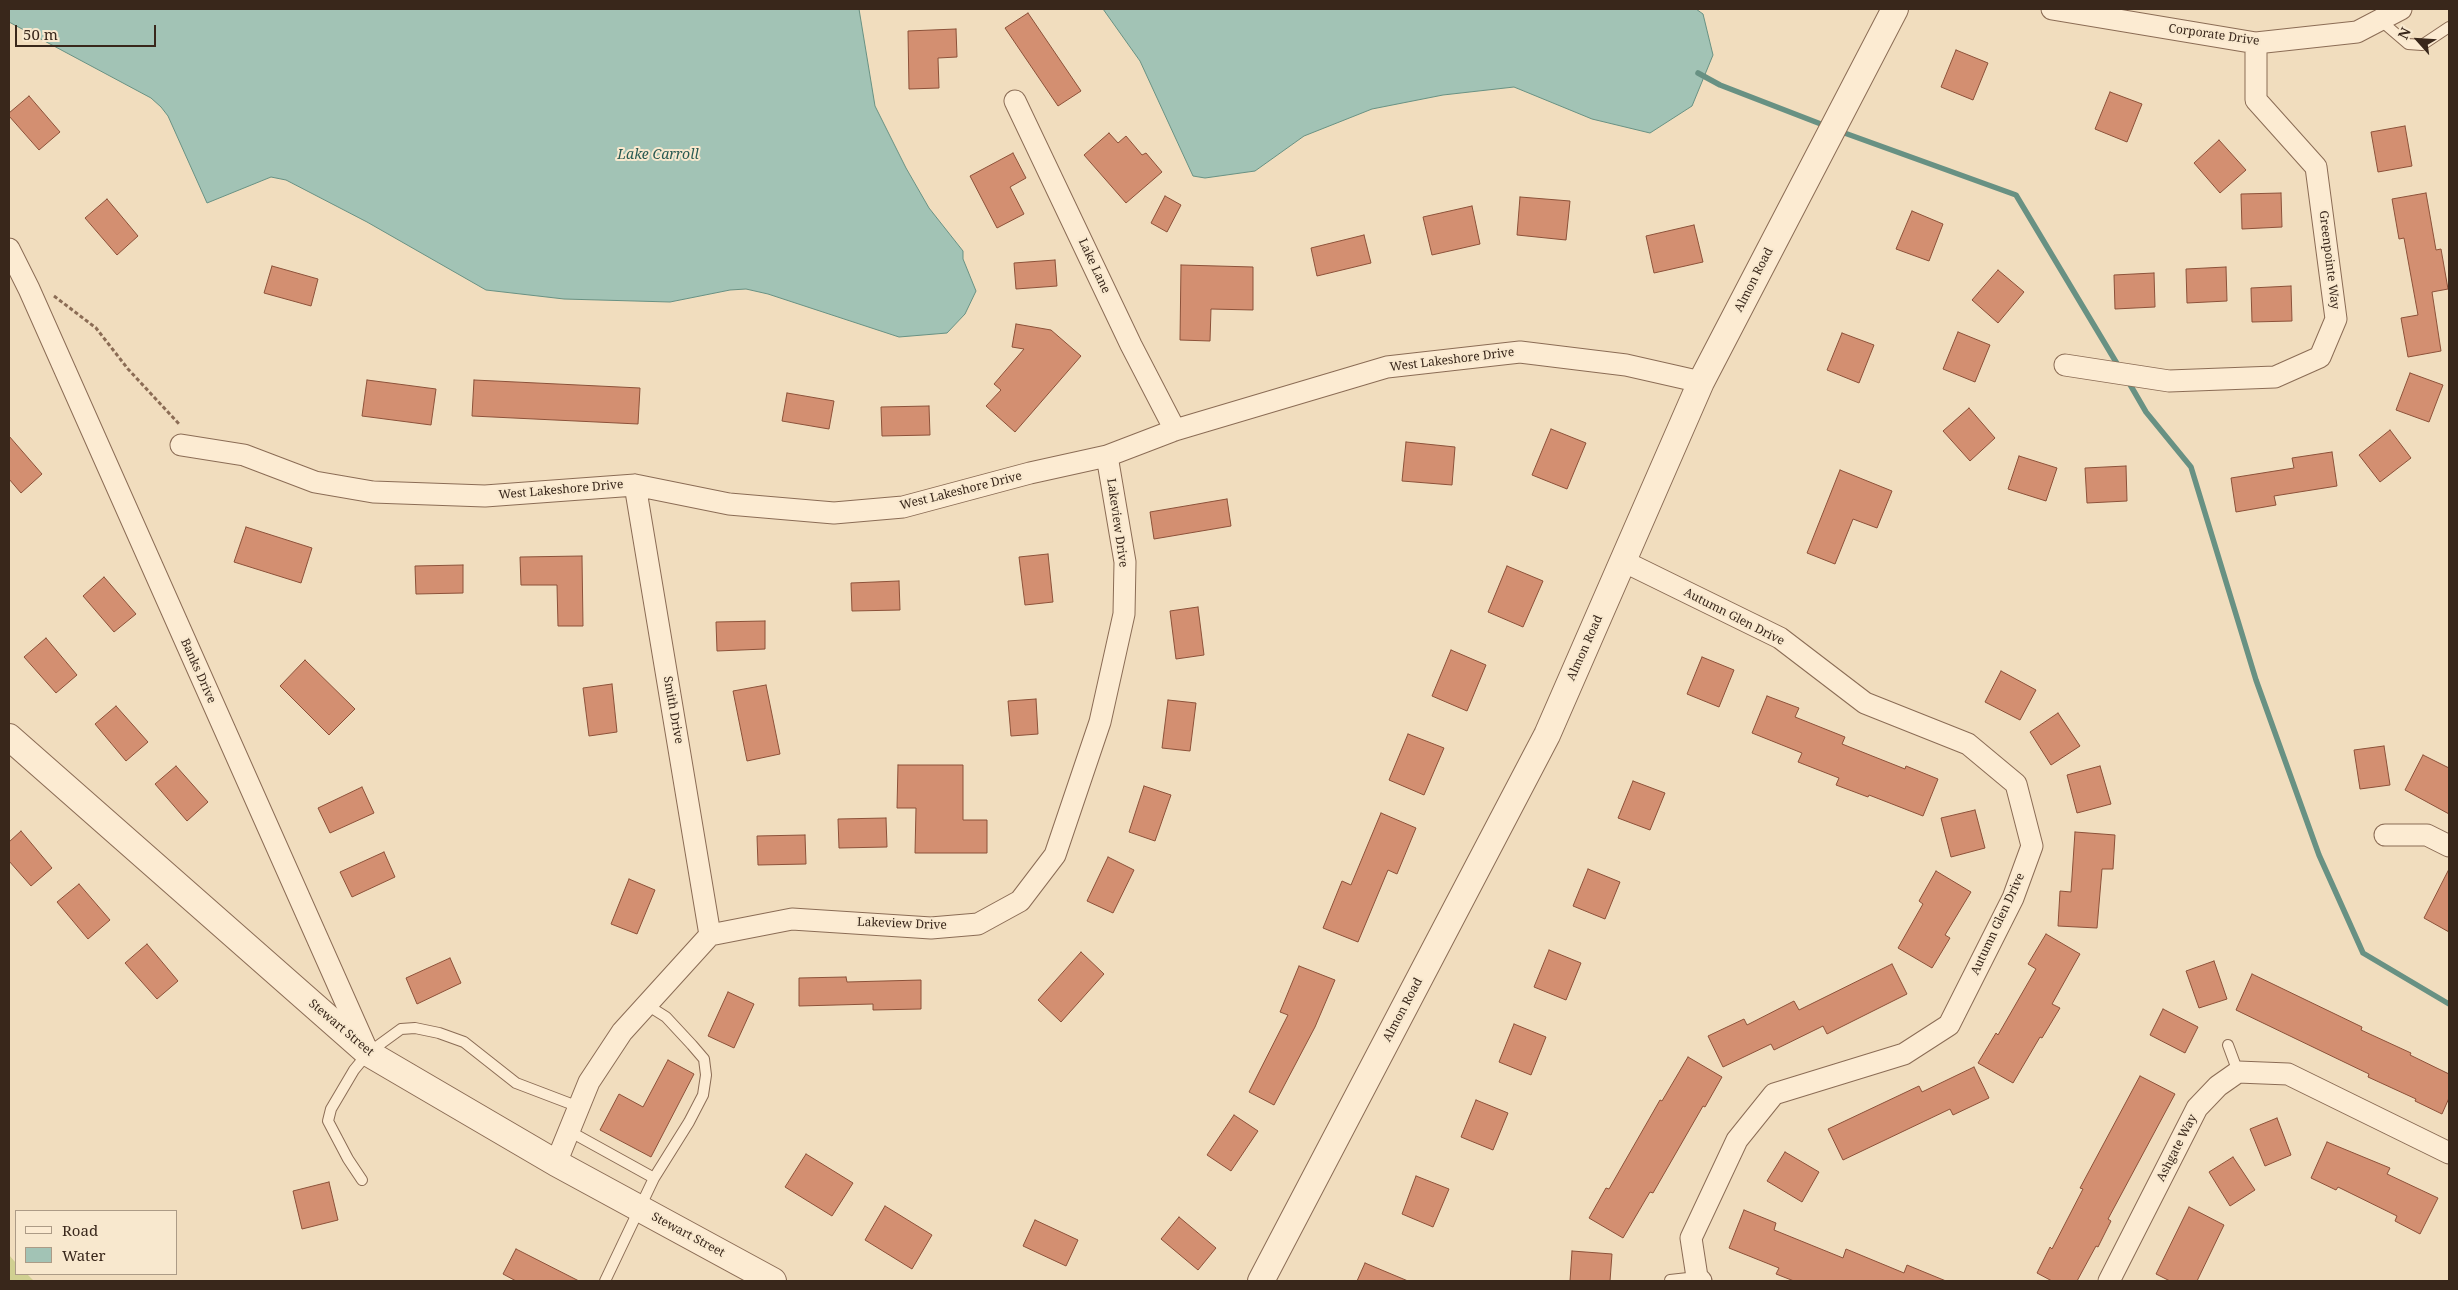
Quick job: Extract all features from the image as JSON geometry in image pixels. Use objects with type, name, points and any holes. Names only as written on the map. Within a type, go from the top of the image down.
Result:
[{"type":"street","name":"Almon Road","points":[[1261,1281],[1547,735],[1701,382],[1895,9]]},
{"type":"street","name":"Corporate Drive","points":[[2052,9],[2256,43],[2357,32],[2401,9]]},
{"type":"street","name":"Greenpointe Way","points":[[2065,365],[2169,381],[2275,377],[2320,357],[2336,319],[2316,167],[2256,100],[2256,43]]},
{"type":"street","name":"Lake Lane","points":[[1015,101],[1131,345],[1175,430]]},
{"type":"street","points":[[9,248],[26,283]]},
{"type":"street","name":"Banks Drive","points":[[26,283],[368,1053]]},
{"type":"street","name":"West Lakeshore Drive","points":[[184,438],[244,455],[315,482],[373,492],[485,496],[635,485],[729,504],[834,514],[903,507],[1107,456],[1175,430],[1387,367],[1520,352],[1626,365],[1701,382]]},
{"type":"street","name":"Lakeview Drive","points":[[710,935],[792,919],[931,928],[978,924],[1020,901],[1055,855],[1100,722],[1124,614],[1125,562],[1107,456]]},
{"type":"street","name":"Smith Drive","points":[[635,485],[710,935]]},
{"type":"street","name":"Autumn Glen Drive","points":[[1623,561],[1780,638],[1865,703],[1968,744],[2016,784],[2032,846],[2013,898],[1949,1025],[1904,1054],[1774,1094],[1736,1140],[1691,1238],[1699,1279]]},
{"type":"street","name":"Stewart Street","points":[[9,737],[368,1053],[556,1163],[774,1281]]},
{"type":"street","points":[[2385,835],[2427,835],[2449,846]]},
{"type":"street","points":[[556,1163],[589,1082],[622,1032],[710,935]]},
{"type":"street","points":[[2238,1072],[2288,1074],[2449,1154]]},
{"type":"street","name":"Ashgate Way","points":[[2109,1281],[2197,1108],[2218,1086],[2238,1072]]},
{"type":"lane","points":[[2380,20],[2408,44],[2422,45],[2449,27]]},
{"type":"lane","points":[[605,1281],[654,1178],[689,1122],[703,1095],[706,1075],[704,1059],[666,1017],[647,1005]]},
{"type":"lane","points":[[362,1180],[348,1159],[328,1121],[338,1094],[368,1053],[401,1028],[415,1028],[439,1033],[464,1042],[516,1083],[579,1107]]},
{"type":"lane","points":[[2228,1045],[2238,1072]]},
{"type":"lane","points":[[569,1131],[654,1178]]},
{"type":"lane","points":[[1670,1280],[1699,1279]]},
{"type":"path","points":[[26,283],[45,288],[96,328],[165,411],[184,438]]},
{"type":"green space","points":[[9,1255],[15,1262],[15,1275],[28,1275],[34,1281],[9,1281]]},
{"type":"water","name":"Lake Carroll","points":[[9,9],[859,9],[875,106],[906,168],[929,208],[963,251],[963,259],[976,291],[965,314],[947,333],[899,337],[768,294],[746,289],[730,290],[670,302],[564,299],[486,290],[367,222],[286,180],[271,177],[207,203],[168,116],[161,107],[151,98],[9,22]]},
{"type":"water","points":[[1103,9],[1696,9],[1703,14],[1713,55],[1692,106],[1650,133],[1592,119],[1514,87],[1443,95],[1372,109],[1304,136],[1255,171],[1205,178],[1193,176],[1140,61]]},
{"type":"building","points":[[1028,13],[1081,91],[1058,106],[1005,28]]},
{"type":"building","points":[[956,29],[957,57],[938,58],[939,88],[909,89],[908,31]]},
{"type":"building","points":[[1956,50],[1988,63],[1973,100],[1941,87]]},
{"type":"building","points":[[2110,92],[2142,104],[2127,142],[2095,129]]},
{"type":"building","points":[[29,96],[60,132],[39,150],[9,116],[9,113]]},
{"type":"building","points":[[2405,126],[2412,166],[2378,172],[2371,132]]},
{"type":"building","points":[[1109,133],[1118,143],[1126,136],[1142,155],[1146,153],[1162,172],[1126,203],[1084,155]]},
{"type":"building","points":[[2219,140],[2246,170],[2220,193],[2194,163]]},
{"type":"building","points":[[1013,153],[1026,178],[1010,187],[1024,214],[997,228],[970,176]]},
{"type":"building","points":[[2281,193],[2282,227],[2242,229],[2241,194]]},
{"type":"building","points":[[2426,193],[2436,250],[2441,249],[2448,289],[2432,292],[2441,351],[2408,357],[2401,318],[2418,315],[2404,238],[2399,239],[2392,199]]},
{"type":"building","points":[[1165,196],[1181,205],[1167,232],[1151,223]]},
{"type":"building","points":[[1520,197],[1570,201],[1566,240],[1517,235]]},
{"type":"building","points":[[107,199],[138,236],[117,255],[85,218]]},
{"type":"building","points":[[1472,206],[1480,244],[1432,255],[1423,217]]},
{"type":"building","points":[[1912,211],[1943,224],[1929,261],[1896,249]]},
{"type":"building","points":[[1694,225],[1703,262],[1654,273],[1646,236]]},
{"type":"building","points":[[1364,235],[1371,263],[1317,276],[1311,248]]},
{"type":"building","points":[[1055,260],[1057,286],[1016,289],[1014,263]]},
{"type":"building","points":[[1181,265],[1253,267],[1253,310],[1211,309],[1210,341],[1180,340]]},
{"type":"building","points":[[272,266],[318,279],[311,306],[264,293]]},
{"type":"building","points":[[2226,267],[2227,301],[2187,303],[2186,269]]},
{"type":"building","points":[[1998,270],[2024,292],[1998,323],[1972,300]]},
{"type":"building","points":[[2154,273],[2155,307],[2115,309],[2114,275]]},
{"type":"building","points":[[2291,286],[2292,321],[2252,322],[2251,288]]},
{"type":"building","points":[[1016,324],[1051,330],[1081,356],[1015,432],[986,406],[1001,390],[994,384],[1024,349],[1012,347]]},
{"type":"building","points":[[1958,332],[1990,345],[1975,382],[1943,369]]},
{"type":"building","points":[[1842,333],[1874,345],[1859,383],[1827,370]]},
{"type":"building","points":[[2410,373],[2443,385],[2429,422],[2396,410]]},
{"type":"building","points":[[367,380],[436,389],[431,425],[362,416]]},
{"type":"building","points":[[474,380],[640,388],[638,424],[472,416]]},
{"type":"building","points":[[787,393],[834,401],[829,429],[782,421]]},
{"type":"building","points":[[929,406],[930,435],[882,436],[881,407]]},
{"type":"building","points":[[1969,408],[1995,438],[1970,461],[1943,431]]},
{"type":"building","points":[[1551,429],[1586,443],[1567,489],[1532,475]]},
{"type":"building","points":[[2390,430],[2411,458],[2380,482],[2359,455]]},
{"type":"building","points":[[9,436],[42,474],[21,493],[9,479]]},
{"type":"building","points":[[1406,442],[1455,447],[1452,485],[1402,481]]},
{"type":"building","points":[[2332,452],[2337,486],[2274,496],[2276,505],[2236,512],[2231,478],[2294,468],[2292,458]]},
{"type":"building","points":[[2019,456],[2057,468],[2046,501],[2008,489]]},
{"type":"building","points":[[2126,466],[2127,501],[2087,503],[2085,468]]},
{"type":"building","points":[[1840,470],[1892,491],[1877,528],[1853,519],[1835,564],[1807,553]]},
{"type":"building","points":[[1227,499],[1231,526],[1154,539],[1150,512]]},
{"type":"building","points":[[246,527],[312,548],[301,583],[234,562]]},
{"type":"building","points":[[1048,554],[1053,602],[1025,605],[1019,557]]},
{"type":"building","points":[[582,556],[583,626],[558,626],[557,585],[521,585],[520,557]]},
{"type":"building","points":[[463,565],[463,593],[416,594],[415,566]]},
{"type":"building","points":[[1507,566],[1543,581],[1523,627],[1488,612]]},
{"type":"building","points":[[104,577],[136,614],[114,632],[83,596]]},
{"type":"building","points":[[899,581],[900,610],[852,611],[851,583]]},
{"type":"building","points":[[1198,607],[1204,655],[1176,659],[1170,611]]},
{"type":"building","points":[[765,621],[765,649],[717,651],[716,622]]},
{"type":"building","points":[[46,638],[77,675],[56,693],[24,657]]},
{"type":"building","points":[[1451,650],[1486,665],[1467,711],[1432,696]]},
{"type":"building","points":[[1702,657],[1734,670],[1719,707],[1687,694]]},
{"type":"building","points":[[305,660],[355,709],[329,735],[280,686]]},
{"type":"building","points":[[2001,671],[2036,690],[2020,720],[1985,702]]},
{"type":"building","points":[[612,684],[617,732],[589,736],[583,688]]},
{"type":"building","points":[[766,685],[780,754],[747,761],[733,691]]},
{"type":"building","points":[[1767,696],[1799,708],[1795,717],[1845,737],[1842,744],[1905,769],[1906,766],[1938,779],[1923,816],[1869,795],[1868,797],[1836,785],[1839,778],[1798,762],[1802,753],[1752,733]]},
{"type":"building","points":[[1036,699],[1038,734],[1011,736],[1008,701]]},
{"type":"building","points":[[1168,700],[1196,703],[1190,751],[1162,748]]},
{"type":"building","points":[[116,706],[148,742],[126,761],[95,724]]},
{"type":"building","points":[[2058,713],[2080,746],[2051,765],[2030,732]]},
{"type":"building","points":[[1408,734],[1444,748],[1424,795],[1389,780]]},
{"type":"building","points":[[2384,746],[2390,785],[2360,789],[2354,750]]},
{"type":"building","points":[[2423,755],[2449,768],[2449,814],[2405,790]]},
{"type":"building","points":[[898,765],[963,765],[963,820],[987,820],[987,853],[915,853],[916,808],[897,808]]},
{"type":"building","points":[[176,766],[208,802],[187,821],[155,784]]},
{"type":"building","points":[[2100,766],[2111,804],[2077,813],[2067,775]]},
{"type":"building","points":[[1633,781],[1665,793],[1650,830],[1618,818]]},
{"type":"building","points":[[1144,786],[1171,795],[1155,841],[1129,832]]},
{"type":"building","points":[[362,787],[374,813],[330,833],[318,808]]},
{"type":"building","points":[[1975,810],[1985,848],[1951,857],[1941,818]]},
{"type":"building","points":[[1381,813],[1416,828],[1397,874],[1388,870],[1358,942],[1323,928],[1342,881],[1351,885]]},
{"type":"building","points":[[886,818],[887,847],[839,848],[838,819]]},
{"type":"building","points":[[21,831],[52,868],[31,886],[9,861],[9,842]]},
{"type":"building","points":[[2075,832],[2115,835],[2113,869],[2102,869],[2097,928],[2058,926],[2060,891],[2071,892]]},
{"type":"building","points":[[805,835],[806,864],[758,865],[757,836]]},
{"type":"building","points":[[384,852],[395,877],[352,897],[340,872]]},
{"type":"building","points":[[1108,857],[1134,870],[1113,913],[1087,901]]},
{"type":"building","points":[[1588,869],[1620,882],[1605,919],[1573,906]]},
{"type":"building","points":[[2449,869],[2449,932],[2424,918]]},
{"type":"building","points":[[1936,871],[1971,892],[1945,935],[1950,938],[1932,968],[1898,948],[1923,904],[1919,901]]},
{"type":"building","points":[[629,879],[655,890],[637,934],[611,924]]},
{"type":"building","points":[[79,884],[110,920],[88,939],[57,902]]},
{"type":"building","points":[[2046,934],[2080,954],[2052,1004],[2060,1008],[2042,1038],[2040,1037],[2013,1083],[1978,1063],[1996,1033],[1998,1035],[2036,969],[2028,964]]},
{"type":"building","points":[[147,944],[178,981],[157,999],[125,963]]},
{"type":"building","points":[[1549,950],[1581,963],[1566,1000],[1534,987]]},
{"type":"building","points":[[1081,952],[1104,974],[1061,1022],[1038,1000]]},
{"type":"building","points":[[450,958],[461,983],[417,1004],[406,978]]},
{"type":"building","points":[[2214,961],[2227,999],[2199,1008],[2186,971]]},
{"type":"building","points":[[1892,964],[1907,994],[1827,1034],[1823,1026],[1774,1050],[1771,1044],[1723,1067],[1708,1036],[1744,1019],[1747,1025],[1794,1001],[1799,1010]]},
{"type":"building","points":[[1299,966],[1335,980],[1315,1027],[1274,1105],[1249,1092],[1288,1015],[1280,1012]]},
{"type":"building","points":[[2252,974],[2362,1027],[2361,1030],[2411,1053],[2410,1055],[2449,1074],[2449,1098],[2442,1114],[2415,1101],[2416,1099],[2368,1077],[2369,1074],[2236,1010]]},
{"type":"building","points":[[846,977],[847,982],[921,980],[921,1009],[873,1010],[873,1004],[799,1006],[799,978]]},
{"type":"building","points":[[728,992],[754,1004],[734,1048],[708,1036]]},
{"type":"building","points":[[2163,1009],[2198,1027],[2185,1053],[2150,1035]]},
{"type":"building","points":[[1514,1024],[1546,1037],[1531,1075],[1499,1062]]},
{"type":"building","points":[[1688,1057],[1722,1077],[1705,1107],[1703,1106],[1653,1193],[1650,1192],[1623,1238],[1589,1218],[1606,1188],[1609,1189],[1660,1100],[1662,1101]]},
{"type":"building","points":[[668,1060],[694,1074],[651,1157],[600,1130],[619,1094],[643,1107]]},
{"type":"building","points":[[1974,1067],[1989,1098],[1953,1115],[1950,1109],[1843,1160],[1828,1129],[1919,1086],[1922,1092]]},
{"type":"building","points":[[2140,1076],[2175,1094],[2108,1219],[2111,1221],[2098,1247],[2096,1246],[2077,1281],[2052,1281],[2037,1273],[2050,1247],[2052,1249],[2083,1189],[2080,1188]]},
{"type":"building","points":[[1476,1100],[1508,1113],[1493,1150],[1461,1137]]},
{"type":"building","points":[[1234,1115],[1258,1131],[1231,1171],[1207,1155]]},
{"type":"building","points":[[2277,1118],[2291,1155],[2265,1166],[2250,1129]]},
{"type":"building","points":[[2327,1142],[2390,1168],[2387,1174],[2438,1198],[2420,1234],[2395,1221],[2397,1216],[2338,1187],[2336,1190],[2311,1178]]},
{"type":"building","points":[[1785,1152],[1819,1172],[1802,1202],[1767,1181]]},
{"type":"building","points":[[806,1154],[853,1183],[832,1216],[785,1187]]},
{"type":"building","points":[[2233,1157],[2255,1190],[2230,1206],[2209,1172]]},
{"type":"building","points":[[1416,1176],[1449,1189],[1433,1227],[1402,1214]]},
{"type":"building","points":[[329,1182],[338,1220],[302,1229],[293,1191]]},
{"type":"building","points":[[885,1206],[932,1235],[912,1269],[865,1240]]},
{"type":"building","points":[[2189,1207],[2224,1225],[2197,1281],[2170,1281],[2156,1274]]},
{"type":"building","points":[[1744,1210],[1776,1223],[1774,1230],[1843,1258],[1846,1249],[1904,1273],[1907,1265],[1946,1281],[1794,1281],[1776,1274],[1779,1268],[1729,1248]]},
{"type":"building","points":[[1179,1217],[1216,1248],[1198,1270],[1161,1239]]},
{"type":"building","points":[[1035,1220],[1078,1240],[1066,1266],[1023,1246]]},
{"type":"building","points":[[516,1249],[579,1281],[516,1281],[503,1274]]},
{"type":"building","points":[[1572,1251],[1612,1254],[1610,1281],[1570,1281]]},
{"type":"building","points":[[1365,1263],[1408,1281],[1357,1281]]},
{"type":"waterway","points":[[1698,73],[1720,85],[1826,126]]},
{"type":"waterway","points":[[1839,131],[2016,195],[2119,367]]},
{"type":"waterway","points":[[2128,381],[2146,412],[2191,467],[2256,680],[2319,855],[2363,953],[2449,1004]]}]
